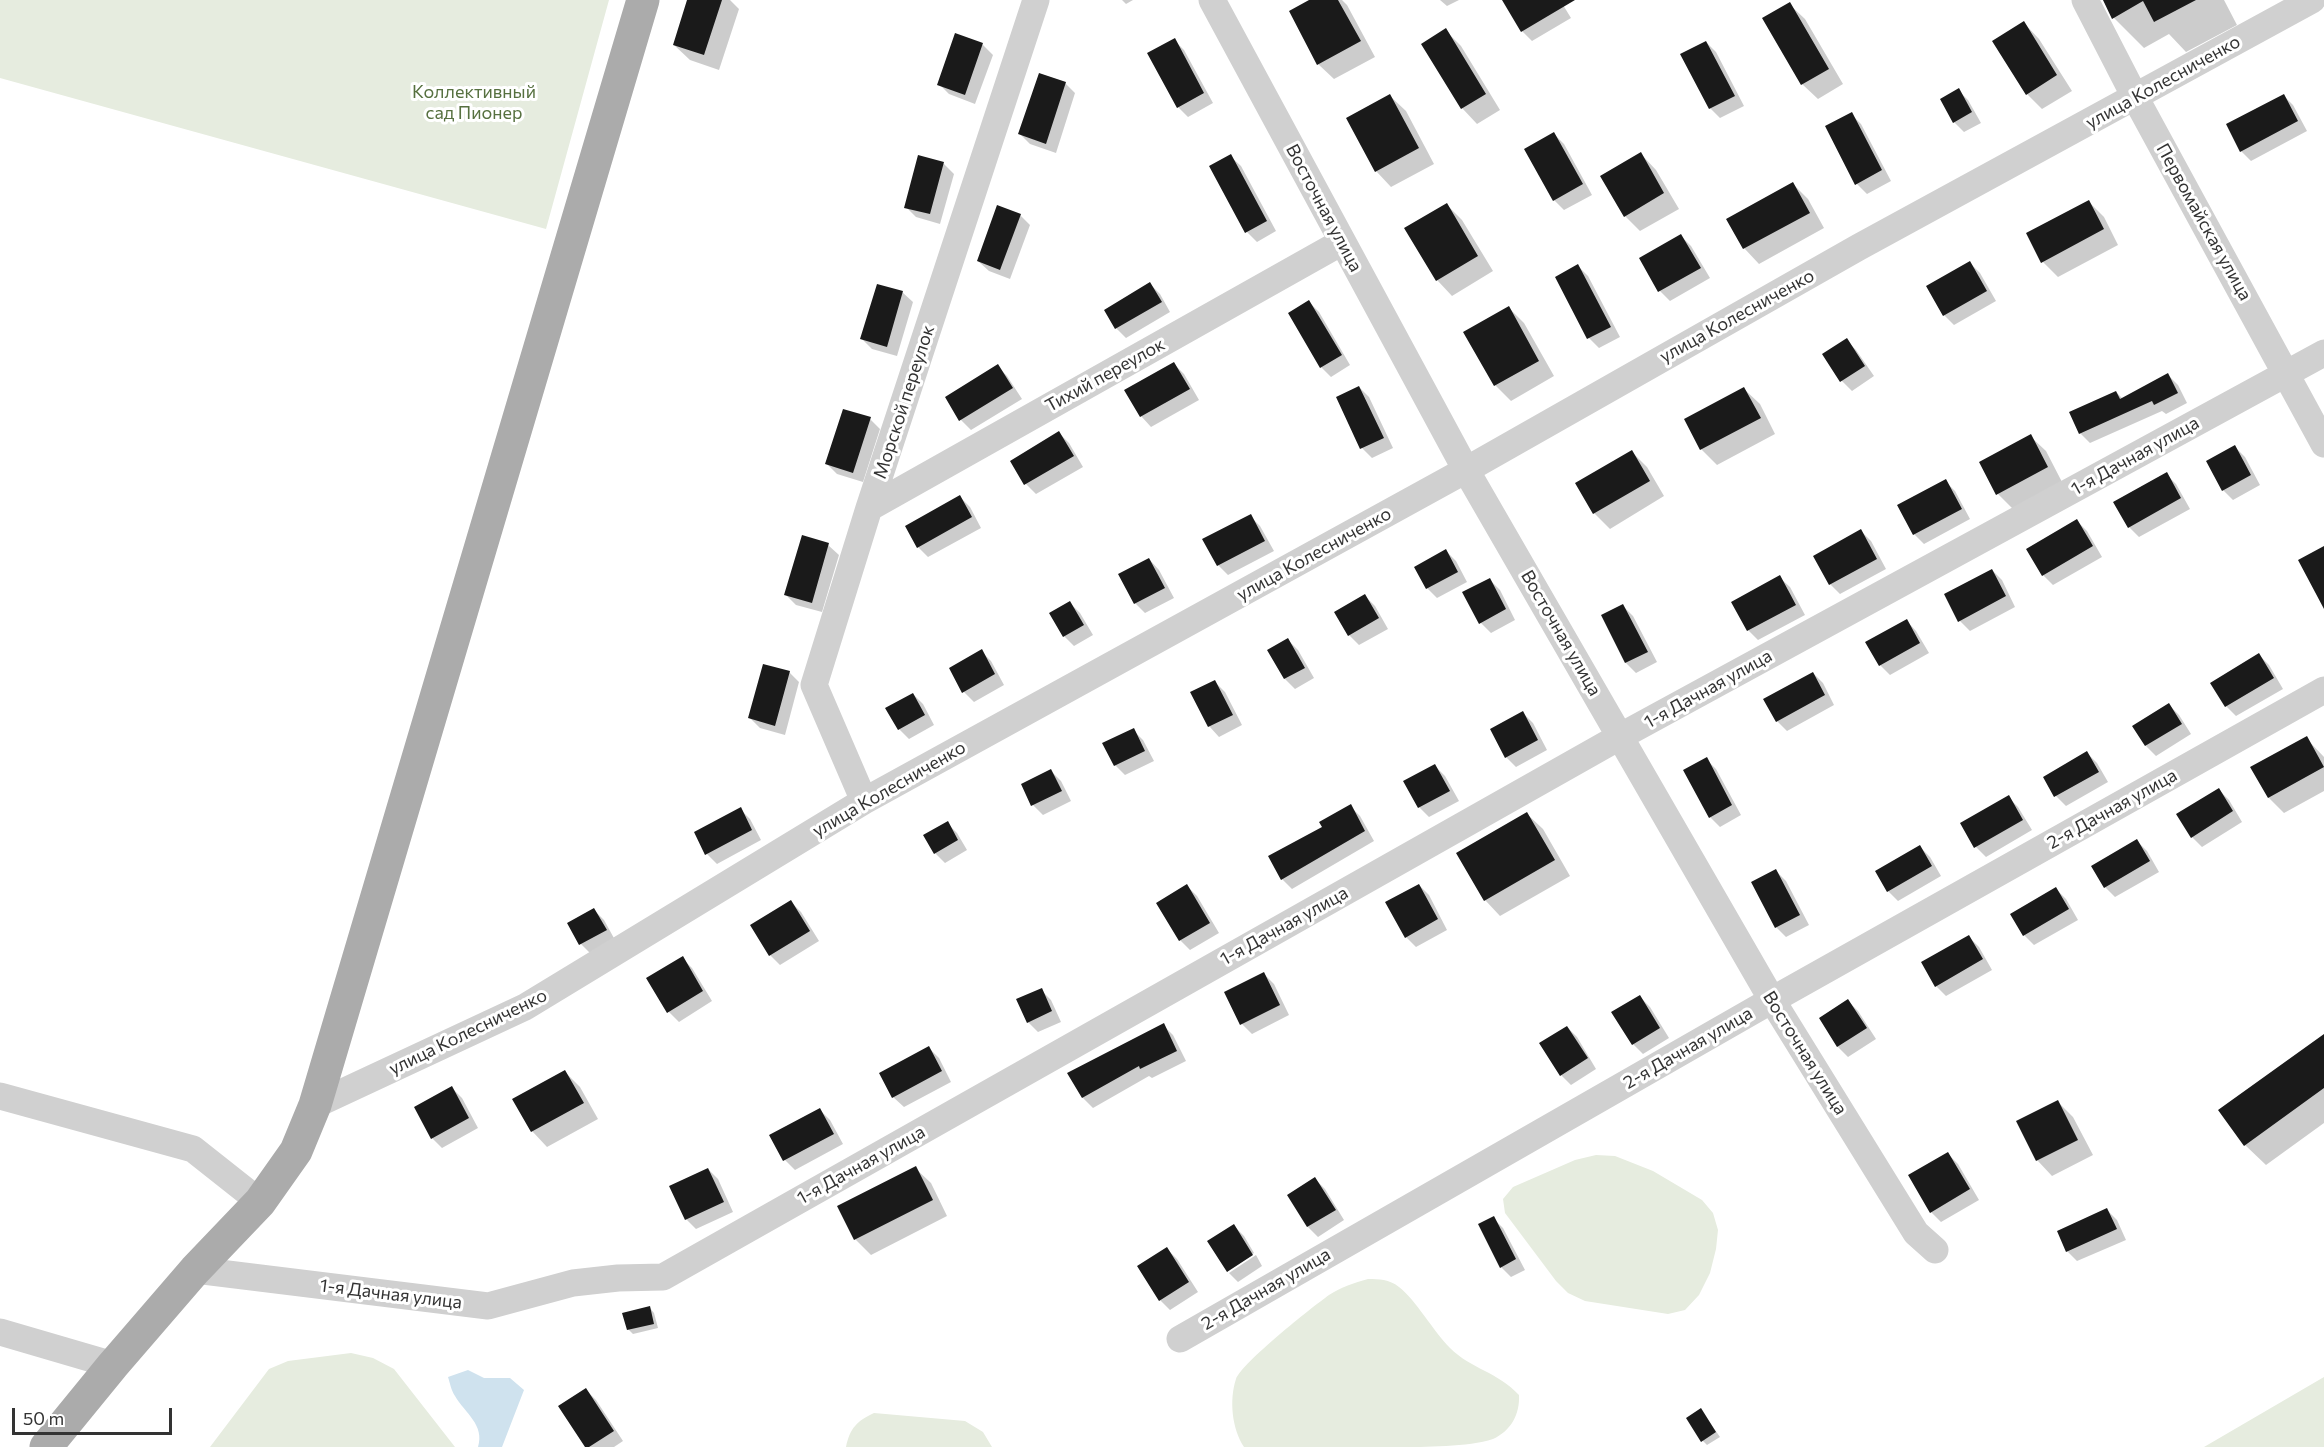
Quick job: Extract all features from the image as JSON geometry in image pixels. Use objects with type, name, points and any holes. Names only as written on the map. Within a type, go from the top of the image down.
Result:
[{"type":"main road","points":[[46,1447],[195,1270],[260,1202],[296,1151],[315,1105],[643,0]]},
{"type":"street","name":"Морской переулок","points":[[864,801],[814,684],[869,508],[1036,0]]},
{"type":"street","name":"Восточная улица","points":[[1212,0],[1466,470],[1772,1000],[1916,1233],[1935,1250]]},
{"type":"street","name":"Первомайская улица","points":[[2085,0],[2135,97],[2324,444]]},
{"type":"street","name":"улица Колесниченко","points":[[315,1105],[525,1007],[864,801],[1466,470],[1849,253],[2313,0]]},
{"type":"street","name":"Тихий переулок","points":[[869,508],[1342,242]]},
{"type":"street","name":"1-я Дачная улица","points":[[195,1270],[488,1306],[573,1283],[618,1278],[663,1277],[1621,736],[2324,353]]},
{"type":"street","name":"2-я Дачная улица","points":[[1180,1339],[1772,1000],[2324,690]]},
{"type":"street","points":[[0,1096],[193,1149],[260,1202]]},
{"type":"street","points":[[0,1332],[113,1365]]},
{"type":"green space","name":"Коллективный сад Пионер","points":[[0,0],[609,0],[546,229],[0,78]]},
{"type":"green space","points":[[1596,1155],[1615,1156],[1653,1171],[1702,1200],[1713,1213],[1718,1230],[1710,1273],[1699,1295],[1685,1310],[1668,1314],[1585,1301],[1568,1293],[1556,1281],[1505,1213],[1503,1199],[1513,1187],[1575,1160]]},
{"type":"green space","points":[[1368,1279],[1388,1281],[1399,1287],[1450,1348],[1511,1387],[1519,1395],[1518,1409],[1509,1427],[1493,1439],[1459,1445],[1244,1447],[1234,1423],[1232,1405],[1236,1379],[1241,1371],[1278,1336],[1329,1295],[1343,1287]]},
{"type":"green space","points":[[351,1353],[373,1358],[394,1369],[455,1447],[210,1447],[269,1369],[288,1361]]},
{"type":"green space","points":[[2324,1377],[2324,1447],[2204,1447]]},
{"type":"green space","points":[[874,1413],[965,1421],[983,1432],[992,1447],[846,1447],[855,1426]]},
{"type":"water","points":[[468,1370],[484,1378],[510,1378],[524,1390],[502,1447],[478,1447],[479,1432],[452,1391],[448,1377]]},
{"type":"building","points":[[687,0],[722,0],[704,55],[673,45]]},
{"type":"building","points":[[1309,0],[1338,0],[1361,41],[1317,65],[1289,11]]},
{"type":"building","points":[[1502,0],[1575,0],[1521,32]]},
{"type":"building","points":[[2103,0],[2196,0],[2154,22],[2143,1],[2112,19]]},
{"type":"building","points":[[1790,2],[1829,69],[1801,85],[1762,18]]},
{"type":"building","points":[[2024,21],[2057,75],[2026,95],[1992,41]]},
{"type":"building","points":[[1446,28],[1486,94],[1461,109],[1421,44]]},
{"type":"building","points":[[955,33],[983,43],[965,95],[937,85]]},
{"type":"building","points":[[1175,38],[1204,93],[1177,108],[1147,53]]},
{"type":"building","points":[[1706,41],[1735,96],[1709,109],[1680,54]]},
{"type":"building","points":[[1039,73],[1066,82],[1046,144],[1018,134]]},
{"type":"building","points":[[1959,88],[1972,112],[1953,123],[1940,99]]},
{"type":"building","points":[[1390,94],[1419,148],[1375,172],[1346,118]]},
{"type":"building","points":[[2284,94],[2298,121],[2240,152],[2226,124]]},
{"type":"building","points":[[1852,112],[1882,170],[1855,185],[1825,126]]},
{"type":"building","points":[[1554,132],[1583,184],[1553,201],[1524,149]]},
{"type":"building","points":[[1641,152],[1664,193],[1624,217],[1600,176]]},
{"type":"building","points":[[1231,154],[1267,221],[1245,233],[1209,166]]},
{"type":"building","points":[[918,155],[944,162],[930,214],[904,208]]},
{"type":"building","points":[[1793,182],[1810,213],[1743,249],[1726,219]]},
{"type":"building","points":[[2089,200],[2104,229],[2041,263],[2026,233]]},
{"type":"building","points":[[1447,203],[1478,256],[1436,281],[1404,228]]},
{"type":"building","points":[[997,205],[1021,214],[1000,270],[977,261]]},
{"type":"building","points":[[1681,234],[1701,268],[1658,292],[1639,258]]},
{"type":"building","points":[[1970,261],[1987,291],[1943,316],[1926,286]]},
{"type":"building","points":[[1578,264],[1611,327],[1587,339],[1555,277]]},
{"type":"building","points":[[1150,282],[1162,302],[1115,329],[1104,310]]},
{"type":"building","points":[[877,284],[903,291],[887,347],[860,339]]},
{"type":"building","points":[[1309,300],[1342,355],[1320,368],[1288,313]]},
{"type":"building","points":[[1509,306],[1539,361],[1494,386],[1463,332]]},
{"type":"building","points":[[1847,338],[1865,366],[1840,382],[1822,354]]},
{"type":"building","points":[[1174,362],[1190,389],[1140,417],[1124,390]]},
{"type":"building","points":[[998,364],[1013,388],[959,421],[945,397]]},
{"type":"building","points":[[2168,373],[2178,393],[2154,405],[2152,401],[2079,434],[2069,412],[2116,391],[2120,399]]},
{"type":"building","points":[[1359,386],[1384,438],[1360,449],[1336,397]]},
{"type":"building","points":[[1744,387],[1761,418],[1700,450],[1684,419]]},
{"type":"building","points":[[843,409],[871,417],[853,473],[825,464]]},
{"type":"building","points":[[1059,431],[1074,456],[1024,485],[1010,461]]},
{"type":"building","points":[[2031,434],[2048,467],[1996,495],[1979,462]]},
{"type":"building","points":[[2235,445],[2251,475],[2222,491],[2206,461]]},
{"type":"building","points":[[1632,450],[1650,481],[1593,514],[1575,483]]},
{"type":"building","points":[[2167,472],[2181,498],[2128,528],[2113,502]]},
{"type":"building","points":[[1946,479],[1962,509],[1913,535],[1897,505]]},
{"type":"building","points":[[960,495],[972,517],[917,548],[905,526]]},
{"type":"building","points":[[1251,514],[1265,541],[1217,566],[1202,539]]},
{"type":"building","points":[[2077,519],[2093,546],[2042,576],[2026,549]]},
{"type":"building","points":[[1861,529],[1877,559],[1829,585],[1813,556]]},
{"type":"building","points":[[802,535],[829,543],[812,603],[784,595]]},
{"type":"building","points":[[2324,546],[2324,609],[2298,560]]},
{"type":"building","points":[[1446,549],[1458,572],[1426,589],[1414,567]]},
{"type":"building","points":[[1149,558],[1165,588],[1134,604],[1118,574]]},
{"type":"building","points":[[1992,569],[2006,596],[1958,622],[1944,594]]},
{"type":"building","points":[[1780,575],[1796,605],[1747,631],[1731,602]]},
{"type":"building","points":[[1490,578],[1506,609],[1479,624],[1462,592]]},
{"type":"building","points":[[1365,594],[1379,618],[1348,636],[1334,612]]},
{"type":"building","points":[[1070,601],[1084,625],[1063,637],[1049,613]]},
{"type":"building","points":[[1623,604],[1648,652],[1625,663],[1601,615]]},
{"type":"building","points":[[1907,619],[1920,643],[1879,666],[1865,642]]},
{"type":"building","points":[[1288,638],[1305,668],[1284,679],[1267,650]]},
{"type":"building","points":[[982,649],[995,674],[962,693],[949,668]]},
{"type":"building","points":[[2259,653],[2274,678],[2225,707],[2210,683]]},
{"type":"building","points":[[763,664],[790,671],[775,726],[748,718]]},
{"type":"building","points":[[1813,672],[1825,695],[1776,722],[1763,699]]},
{"type":"building","points":[[1215,680],[1233,715],[1208,727],[1190,692]]},
{"type":"building","points":[[913,693],[925,715],[898,730],[885,708]]},
{"type":"building","points":[[2169,703],[2182,724],[2145,746],[2132,726]]},
{"type":"building","points":[[1523,711],[1538,740],[1505,758],[1490,729]]},
{"type":"building","points":[[1134,728],[1145,751],[1114,766],[1102,743]]},
{"type":"building","points":[[2307,736],[2324,767],[2268,798],[2250,767]]},
{"type":"building","points":[[2087,751],[2099,772],[2054,797],[2043,777]]},
{"type":"building","points":[[1707,757],[1732,805],[1709,818],[1683,770]]},
{"type":"building","points":[[1435,764],[1450,791],[1418,808],[1403,781]]},
{"type":"building","points":[[1051,769],[1062,791],[1031,806],[1021,784]]},
{"type":"building","points":[[2219,788],[2233,811],[2191,838],[2176,814]]},
{"type":"building","points":[[2009,795],[2023,820],[1974,848],[1960,823]]},
{"type":"building","points":[[1351,804],[1365,831],[1281,880],[1268,856],[1322,827],[1319,822]]},
{"type":"building","points":[[741,807],[752,830],[705,855],[694,832]]},
{"type":"building","points":[[1527,812],[1555,860],[1484,901],[1456,853]]},
{"type":"building","points":[[948,821],[958,840],[934,854],[923,835]]},
{"type":"building","points":[[2137,839],[2150,861],[2104,888],[2091,866]]},
{"type":"building","points":[[1920,845],[1932,866],[1887,892],[1875,871]]},
{"type":"building","points":[[1776,869],[1800,915],[1775,928],[1751,882]]},
{"type":"building","points":[[1187,884],[1210,923],[1179,941],[1156,903]]},
{"type":"building","points":[[1419,884],[1438,919],[1405,938],[1385,902]]},
{"type":"building","points":[[2056,887],[2069,909],[2023,936],[2010,914]]},
{"type":"building","points":[[791,900],[810,931],[769,956],[750,925]]},
{"type":"building","points":[[594,908],[607,930],[579,945],[567,923]]},
{"type":"building","points":[[1969,935],[1983,959],[1935,987],[1921,962]]},
{"type":"building","points":[[683,956],[703,991],[667,1013],[646,978]]},
{"type":"building","points":[[1264,972],[1280,1005],[1240,1025],[1224,992]]},
{"type":"building","points":[[1042,988],[1052,1011],[1027,1023],[1016,999]]},
{"type":"building","points":[[1640,995],[1660,1028],[1632,1045],[1611,1012]]},
{"type":"building","points":[[1848,999],[1867,1028],[1837,1047],[1819,1018]]},
{"type":"building","points":[[1164,1023],[1177,1051],[1140,1069],[1139,1066],[1082,1098],[1067,1073]]},
{"type":"building","points":[[1567,1026],[1588,1058],[1560,1076],[1539,1043]]},
{"type":"building","points":[[2324,1034],[2324,1088],[2244,1146],[2218,1110]]},
{"type":"building","points":[[929,1046],[942,1071],[892,1098],[879,1073]]},
{"type":"building","points":[[565,1070],[584,1103],[531,1132],[512,1099]]},
{"type":"building","points":[[452,1086],[469,1118],[431,1139],[414,1107]]},
{"type":"building","points":[[2058,1100],[2078,1140],[2036,1161],[2016,1121]]},
{"type":"building","points":[[820,1108],[834,1134],[783,1161],[769,1135]]},
{"type":"building","points":[[1948,1152],[1970,1189],[1930,1213],[1908,1175]]},
{"type":"building","points":[[916,1166],[933,1200],[854,1240],[837,1206]]},
{"type":"building","points":[[708,1168],[724,1202],[685,1220],[669,1186]]},
{"type":"building","points":[[1315,1177],[1336,1210],[1307,1227],[1287,1195]]},
{"type":"building","points":[[2107,1208],[2117,1229],[2066,1252],[2057,1231]]},
{"type":"building","points":[[1494,1216],[1516,1259],[1500,1268],[1478,1224]]},
{"type":"building","points":[[1234,1224],[1253,1255],[1227,1272],[1207,1241]]},
{"type":"building","points":[[1167,1247],[1189,1282],[1159,1301],[1137,1266]]},
{"type":"building","points":[[650,1306],[654,1324],[627,1330],[622,1313]]},
{"type":"building","points":[[586,1388],[614,1431],[589,1447],[585,1447],[558,1406]]},
{"type":"building","points":[[1701,1408],[1716,1432],[1701,1442],[1686,1418]]}]
